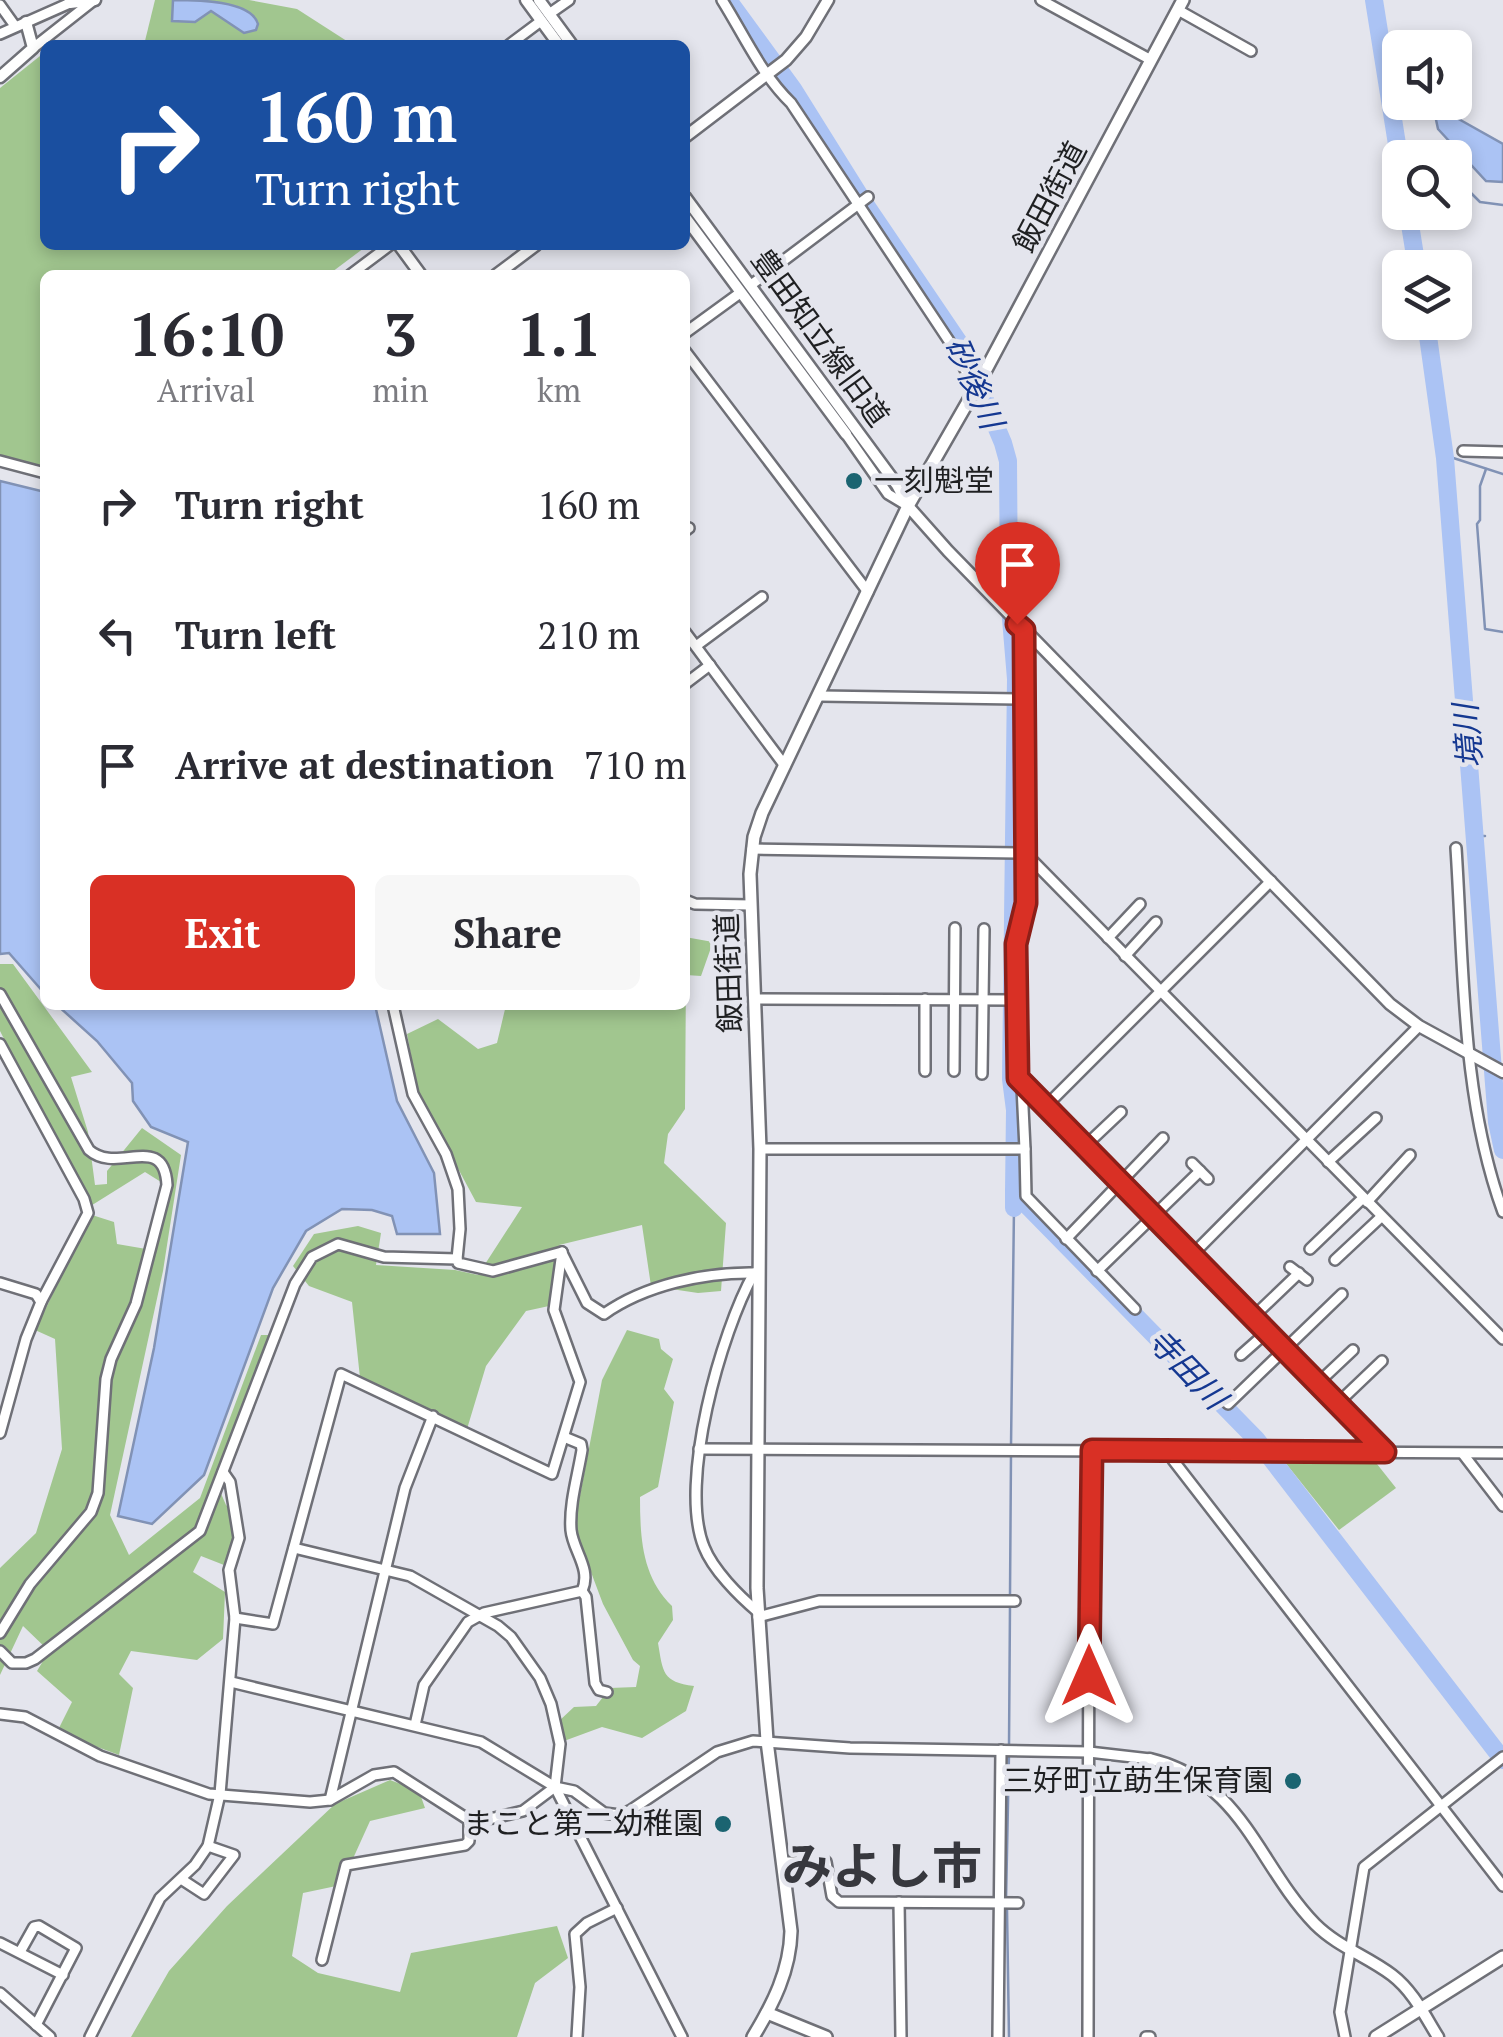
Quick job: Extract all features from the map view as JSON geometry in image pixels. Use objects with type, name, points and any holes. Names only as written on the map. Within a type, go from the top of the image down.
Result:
[{"type":"main road","name":"飯田街道","points":[[752,2037],[768,2014],[790,1950],[767,1741],[758,1614],[760,1149],[752,849],[762,813],[908,506],[1180,5]]},
{"type":"main road","points":[[1376,2037],[1503,1957]]},
{"type":"main road","points":[[768,2014],[826,2037]]},
{"type":"street","points":[[0,34],[70,2],[95,0]]},
{"type":"street","points":[[43,40],[95,0]]},
{"type":"street","points":[[526,0],[567,40]]},
{"type":"street","points":[[539,0],[557,40]]},
{"type":"street","points":[[516,40],[569,0]]},
{"type":"street","points":[[722,0],[755,51],[766,76],[864,200],[977,385]]},
{"type":"street","points":[[690,134],[786,60],[811,30],[828,0]]},
{"type":"street","points":[[1040,0],[1151,60]]},
{"type":"street","points":[[0,5],[21,24],[33,48]]},
{"type":"street","points":[[1180,5],[1251,51]]},
{"type":"street","points":[[0,78],[40,43]]},
{"type":"street","points":[[750,284],[864,200]]},
{"type":"street","name":"豊田知立線旧道","points":[[690,204],[897,485],[908,506]]},
{"type":"street","name":"豊田知立線旧道","points":[[690,225],[888,494],[908,506]]},
{"type":"street","points":[[357,270],[383,250]]},
{"type":"street","points":[[503,270],[529,250]]},
{"type":"street","points":[[690,328],[740,293]]},
{"type":"street","points":[[690,358],[868,592]]},
{"type":"street","points":[[1463,451],[1503,452]]},
{"type":"street","points":[[0,461],[40,472]]},
{"type":"street","points":[[908,506],[1000,607],[1362,976],[1419,1026],[1503,1072]]},
{"type":"street","points":[[696,646],[762,597]]},
{"type":"street","points":[[1020,626],[1026,903],[1016,944],[1018,1078],[1385,1452]]},
{"type":"street","points":[[690,638],[785,766]]},
{"type":"street","points":[[690,680],[710,665]]},
{"type":"street","points":[[820,696],[1023,699]]},
{"type":"street","points":[[1456,848],[1470,1054],[1479,1125],[1503,1212]]},
{"type":"street","points":[[752,849],[1024,853],[1503,1338]]},
{"type":"street","points":[[1045,1107],[1271,881]]},
{"type":"street","points":[[690,902],[751,905]]},
{"type":"street","points":[[1108,938],[1140,904]]},
{"type":"street","points":[[1125,956],[1156,922]]},
{"type":"street","points":[[954,928],[954,1071]]},
{"type":"street","points":[[982,1074],[984,929]]},
{"type":"street","points":[[0,994],[89,1150],[109,1161],[152,1157],[164,1170],[167,1185],[136,1304],[111,1359],[106,1380],[98,1493],[91,1512],[30,1584],[0,1633]]},
{"type":"street","points":[[756,999],[1016,1000]]},
{"type":"street","points":[[925,999],[925,1071]]},
{"type":"street","points":[[394,1010],[413,1094],[446,1154],[458,1189],[458,1263],[492,1271],[562,1252]]},
{"type":"street","points":[[1193,1254],[1419,1026]]},
{"type":"street","points":[[0,1044],[88,1212],[26,1339],[0,1433]]},
{"type":"street","points":[[1022,1086],[1026,1196],[1135,1309]]},
{"type":"street","points":[[1084,1147],[1121,1112]]},
{"type":"street","points":[[1328,1162],[1376,1118]]},
{"type":"street","points":[[1066,1238],[1164,1138]]},
{"type":"street","points":[[760,1149],[1023,1149]]},
{"type":"street","points":[[1310,1249],[1410,1155]]},
{"type":"street","points":[[1097,1270],[1196,1167],[1208,1179]]},
{"type":"street","points":[[1335,1260],[1382,1217]]},
{"type":"street","points":[[0,1651],[12,1663],[26,1664],[200,1532],[295,1284],[312,1257],[338,1244],[384,1257],[456,1259]]},
{"type":"street","points":[[562,1252],[587,1303],[604,1314],[622,1302],[664,1287],[712,1275],[758,1272]]},
{"type":"street","points":[[234,1618],[273,1624],[341,1374],[552,1474],[580,1377],[554,1310],[562,1252]]},
{"type":"street","points":[[758,1272],[740,1300],[712,1387],[698,1449],[695,1515],[704,1550],[758,1614],[819,1601],[1015,1602]]},
{"type":"street","points":[[1253,1317],[1299,1273]]},
{"type":"street","points":[[0,1283],[36,1294],[41,1302]]},
{"type":"street","points":[[1228,1404],[1342,1294]]},
{"type":"street","points":[[1241,1355],[1267,1332]]},
{"type":"street","points":[[1318,1383],[1353,1350]]},
{"type":"street","points":[[1338,1404],[1382,1360]]},
{"type":"street","points":[[330,1800],[405,1488],[433,1416]]},
{"type":"street","points":[[415,1726],[424,1685],[468,1622],[477,1616],[582,1591],[586,1586],[584,1564],[571,1531],[582,1444],[564,1437]]},
{"type":"street","points":[[698,1449],[1503,1453]]},
{"type":"street","points":[[1088,2037],[1092,1450]]},
{"type":"street","points":[[1170,1451],[1173,1460],[1503,1886]]},
{"type":"street","points":[[1463,1454],[1503,1506]]},
{"type":"street","points":[[90,2037],[160,1898],[208,1846],[220,1794],[231,1682],[234,1618],[230,1570],[240,1538],[230,1482],[223,1472]]},
{"type":"street","points":[[294,1548],[410,1576],[498,1626],[522,1650],[552,1704],[560,1744],[555,1786],[682,2037]]},
{"type":"street","points":[[582,1591],[586,1597],[595,1683],[607,1692]]},
{"type":"street","points":[[231,1682],[481,1742],[555,1786],[574,1791],[604,1813],[620,1815],[728,1747],[754,1740],[850,1748],[1089,1752],[1150,1759],[1192,1775],[1224,1798],[1308,1917],[1327,1935],[1399,1981],[1438,2037]]},
{"type":"street","points":[[0,1714],[24,1717],[100,1756],[193,1790],[220,1794],[310,1802],[330,1800],[374,1774],[394,1772],[470,1820],[523,1811],[555,1786]]},
{"type":"street","points":[[998,2037],[1001,1750]]},
{"type":"street","points":[[1345,2037],[1340,2012],[1364,1866],[1500,1760]]},
{"type":"street","points":[[322,1960],[346,1865],[465,1846],[470,1820]]},
{"type":"street","points":[[181,1879],[204,1894],[234,1854],[208,1846]]},
{"type":"street","points":[[783,1862],[826,1862],[832,1896],[837,1901],[1017,1903]]},
{"type":"street","points":[[899,1902],[902,2037]]},
{"type":"street","points":[[577,2037],[580,1988],[574,1934],[587,1922],[617,1908]]},
{"type":"street","points":[[20,1952],[34,1927],[39,1926],[74,1943],[76,1948],[36,2024]]},
{"type":"street","points":[[0,1943],[63,1975]]},
{"type":"street","points":[[0,1993],[50,2037]]},
{"type":"green space","points":[[155,0],[249,0],[297,9],[345,40],[145,40]]},
{"type":"green space","points":[[40,56],[40,250],[361,250],[335,270],[40,270],[40,466],[0,455],[0,88]]},
{"type":"green space","points":[[690,938],[713,942],[701,976],[690,975]]},
{"type":"green space","points":[[0,964],[13,964],[40,1001],[40,1010],[47,1010],[92,1072],[71,1077],[88,1132],[95,1185],[107,1184],[107,1171],[142,1128],[181,1155],[163,1271],[110,1515],[129,1555],[200,1498],[261,1335],[270,1335],[216,1482],[226,1505],[241,1519],[224,1565],[201,1556],[193,1572],[225,1592],[223,1639],[197,1660],[131,1651],[119,1674],[133,1688],[119,1755],[57,1732],[72,1702],[37,1671],[49,1651],[23,1626],[0,1675],[0,1568],[36,1533],[62,1449],[55,1339],[35,1330],[92,1215],[114,1222],[117,1244],[152,1250],[161,1182],[145,1172],[89,1207],[0,1031]]},
{"type":"green space","points":[[505,1010],[686,1010],[685,1109],[668,1134],[664,1163],[726,1223],[721,1291],[698,1293],[651,1286],[642,1225],[559,1245],[549,1306],[526,1311],[486,1366],[467,1429],[360,1378],[352,1302],[309,1286],[293,1266],[314,1234],[358,1226],[381,1233],[376,1265],[478,1275],[522,1207],[476,1202],[418,1094],[407,1034],[438,1019],[478,1049],[497,1043]]},
{"type":"green space","points":[[627,1330],[659,1339],[661,1349],[673,1359],[664,1389],[674,1402],[658,1487],[640,1497],[641,1527],[649,1570],[672,1606],[673,1620],[658,1643],[663,1668],[676,1682],[694,1686],[686,1711],[642,1738],[602,1727],[564,1741],[559,1721],[574,1707],[596,1706],[610,1688],[636,1687],[640,1666],[603,1604],[574,1527],[602,1380]]},
{"type":"green space","points":[[1373,1459],[1396,1488],[1339,1530],[1284,1461]]},
{"type":"green space","points":[[390,1780],[419,1791],[425,1808],[370,1821],[341,1885],[303,1893],[292,1956],[318,1973],[400,1992],[411,1953],[557,1926],[568,1958],[535,1983],[517,2037],[131,2037],[169,1971],[227,1906],[335,1804]]},
{"type":"water","points":[[173,0],[234,6],[253,16],[258,24],[256,30],[244,33],[211,11],[195,22],[172,21]]},
{"type":"water","points":[[1436,120],[1460,120],[1503,144],[1503,182],[1486,181],[1472,166],[1472,140],[1448,140],[1438,129]]},
{"type":"water","points":[[0,481],[40,491],[40,988],[9,953],[0,954]]},
{"type":"water","points":[[63,1010],[376,1010],[397,1101],[434,1173],[440,1234],[397,1234],[392,1216],[372,1210],[342,1209],[306,1231],[273,1288],[204,1475],[152,1524],[118,1516],[154,1348],[188,1142],[151,1127],[133,1101],[132,1083],[97,1041]]},
{"type":"waterway","name":"砂後川","points":[[728,0],[793,89],[964,350],[1008,461],[1009,595],[1016,679],[1011,1079],[1015,1110],[1014,1192]]},
{"type":"waterway","name":"境川","points":[[1374,0],[1396,140]]},
{"type":"waterway","points":[[1472,194],[1480,202],[1503,205]]},
{"type":"waterway","name":"境川","points":[[1411,230],[1414,250]]},
{"type":"waterway","name":"境川","points":[[1429,340],[1445,458],[1497,1122],[1503,1150]]},
{"type":"waterway","points":[[1444,455],[1503,474]]},
{"type":"waterway","points":[[1486,469],[1480,486],[1477,524],[1485,629],[1503,632]]},
{"type":"waterway","points":[[1475,836],[1485,836]]},
{"type":"waterway","name":"境川","points":[[1497,1110],[1503,1110]]},
{"type":"waterway","name":"寺田川","points":[[1014,1208],[1014,1192],[1256,1439],[1503,1760]]},
{"type":"waterway","points":[[1011,1446],[1014,1208]]},
{"type":"waterway","points":[[1010,1596],[1011,1454]]},
{"type":"waterway","points":[[1009,1746],[1010,1604]]},
{"type":"waterway","points":[[1006,1901],[1009,1754]]},
{"type":"waterway","points":[[1007,1909],[1009,2037]]},
{"type":"place","name":"一刻魁堂","points":[[854,481]]},
{"type":"place","name":"三好町立莇生保育園","points":[[1293,1781]]},
{"type":"place","name":"まこと第二幼稚園","points":[[723,1824]]},
{"type":"district","name":"みよし市","points":[[882,1866]]},
{"type":"route","points":[[1017,624],[1024,630],[1026,684],[1026,903],[1016,944],[1018,1078],[1385,1452],[1092,1450],[1089,1676]]}]
